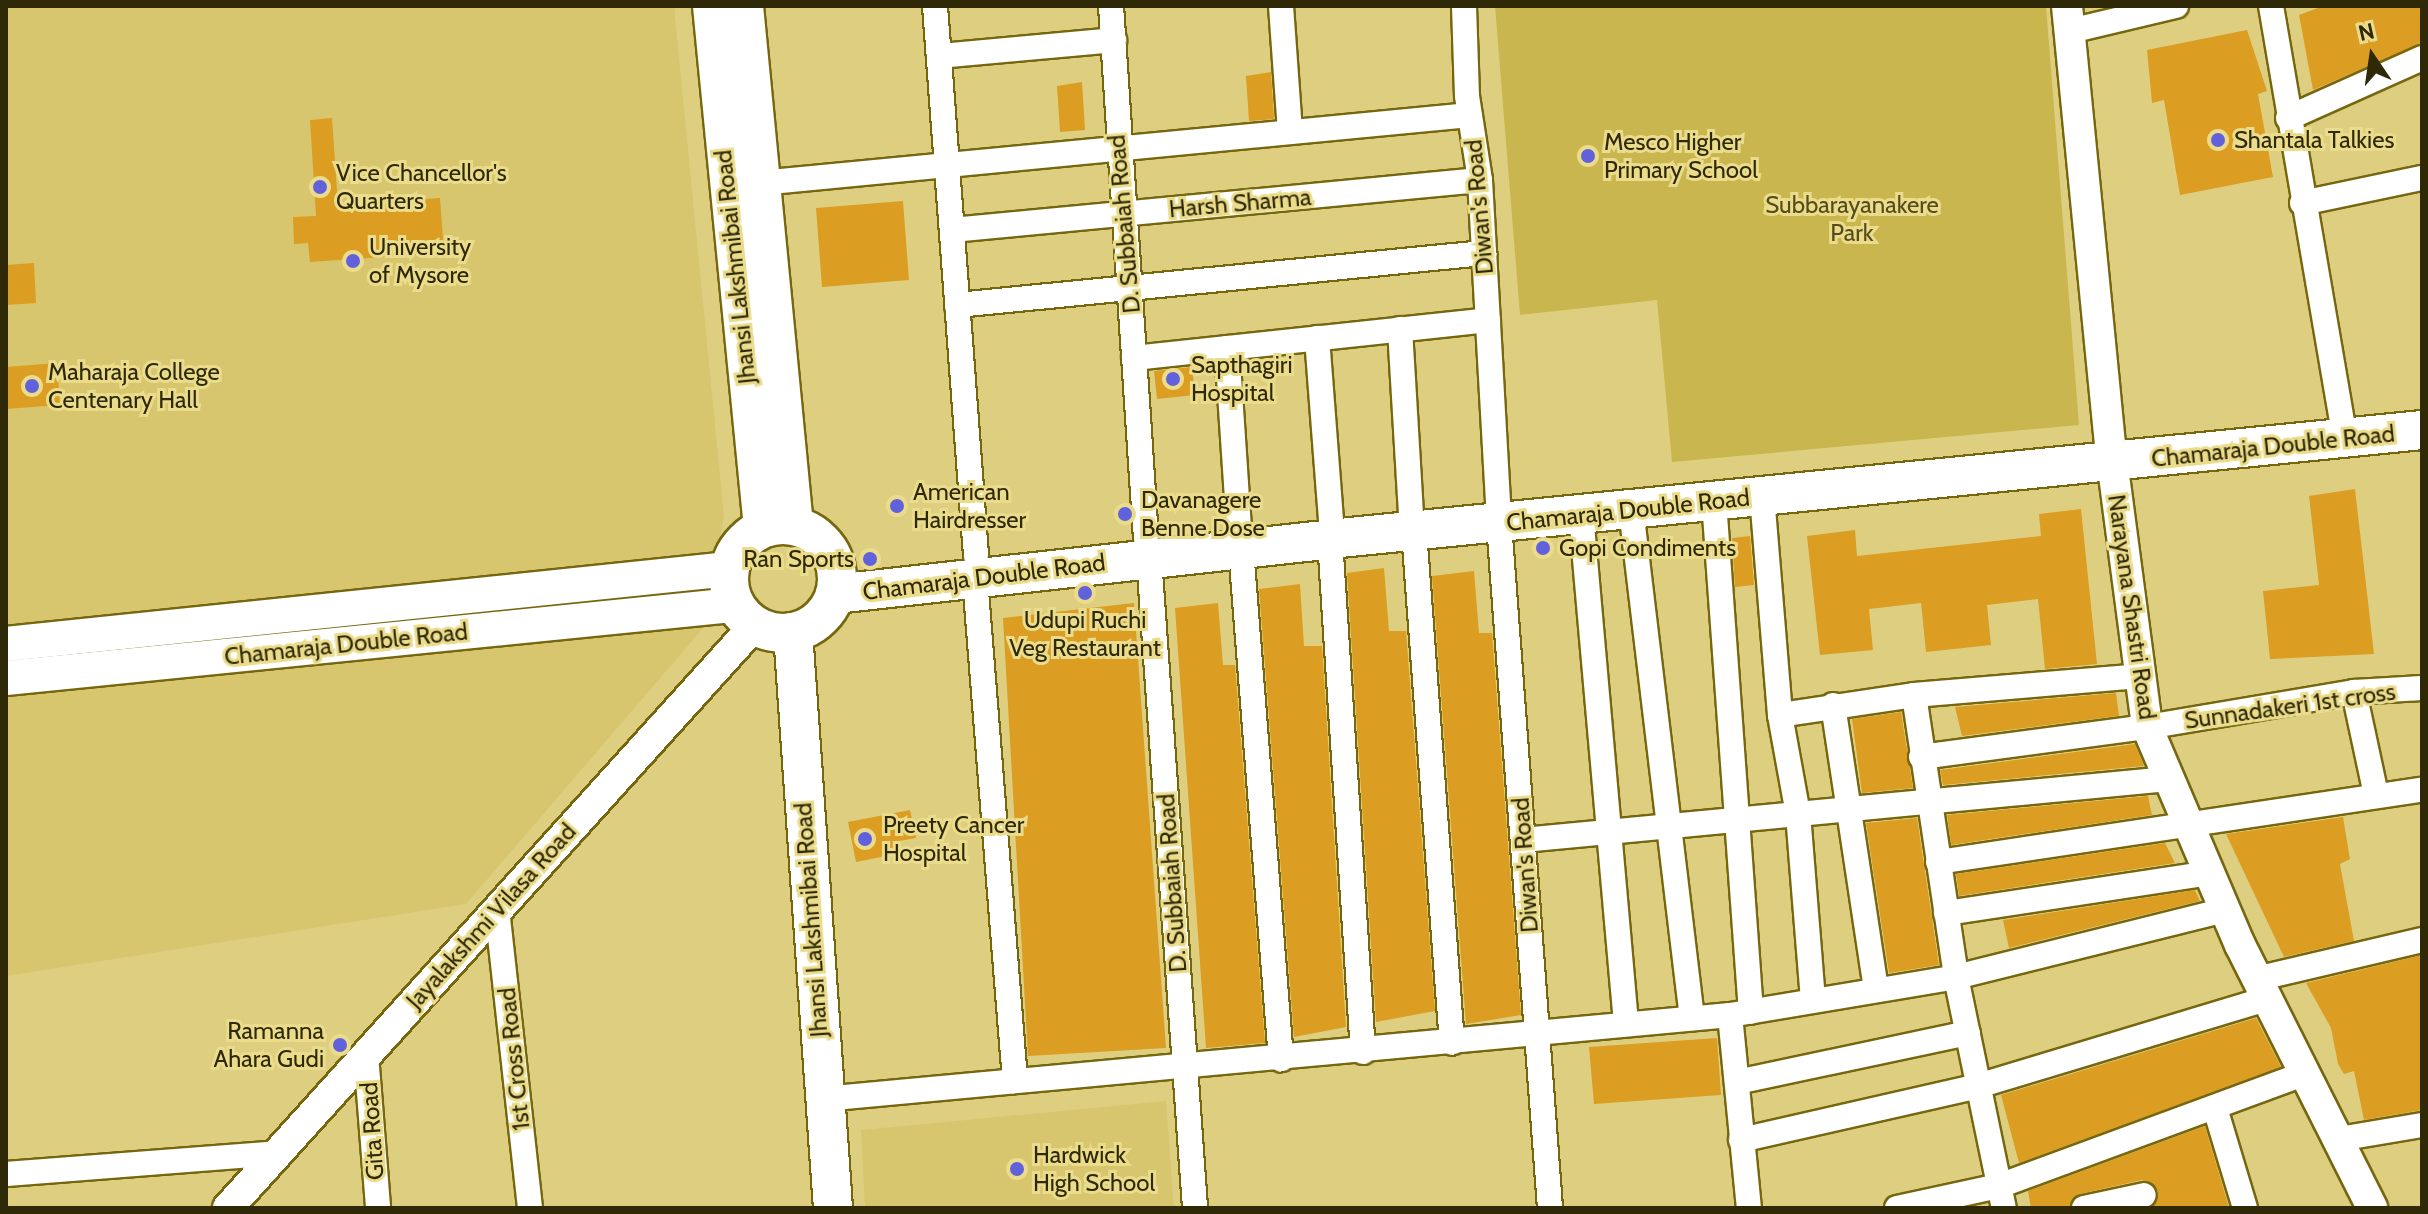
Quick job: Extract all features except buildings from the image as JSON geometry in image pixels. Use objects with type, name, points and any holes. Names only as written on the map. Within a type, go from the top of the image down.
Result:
[{"type":"main road","name":"Jhansi Lakshmibai Road","points":[[712,6],[727,200],[779,527]]},
{"type":"main road","name":"Jhansi Lakshmibai Road","points":[[744,6],[760,183],[779,527]]},
{"type":"main road","name":"Chamaraja Double Road","points":[[1498,513],[1581,514],[1762,496],[2422,414]]},
{"type":"main road","name":"Chamaraja Double Road","points":[[836,582],[1330,529],[2111,454],[2422,430]]},
{"type":"main road","points":[[779,527],[822,541],[836,582],[819,619],[793,632],[739,600],[747,537],[779,527]]},
{"type":"main road","name":"Chamaraja Double Road","points":[[6,644],[739,600]]},
{"type":"main road","name":"Chamaraja Double Road","points":[[6,678],[739,600]]},
{"type":"main road","name":"Jhansi Lakshmibai Road","points":[[793,632],[823,1099],[833,1208]]},
{"type":"street","points":[[935,6],[1015,1081]]},
{"type":"street","name":"D. Subbaiah Road","points":[[1111,6],[1116,149],[1130,288],[1195,1208]]},
{"type":"street","points":[[1281,6],[1290,132]]},
{"type":"street","name":"Diwan's Road","points":[[1464,6],[1470,115],[1480,180],[1498,513],[1550,1208]]},
{"type":"street","points":[[2069,18],[2176,6]]},
{"type":"street","points":[[2271,6],[2302,203],[2342,422]]},
{"type":"street","name":"Narayana Shastri Road","points":[[2069,18],[2111,454],[2147,727],[2191,825],[2224,910],[2372,1208]]},
{"type":"street","points":[[939,56],[1114,40]]},
{"type":"street","points":[[2288,118],[2422,58]]},
{"type":"street","points":[[760,183],[1470,115]]},
{"type":"street","points":[[2302,203],[2422,178]]},
{"type":"street","name":"Harsh Sharma","points":[[952,230],[1480,180]]},
{"type":"street","points":[[957,305],[1484,253]]},
{"type":"street","points":[[1134,358],[1488,320]]},
{"type":"street","points":[[1400,329],[1452,1043]]},
{"type":"street","points":[[1317,338],[1363,1052]]},
{"type":"street","points":[[1227,348],[1281,1059]]},
{"type":"street","points":[[1762,496],[1780,715],[1798,814],[1813,1000]]},
{"type":"street","points":[[1714,501],[1736,820],[1740,1013],[1737,1082],[1749,1208]]},
{"type":"street","points":[[1631,509],[1692,1018]]},
{"type":"street","points":[[1581,514],[1626,1023]]},
{"type":"street","name":"Jayalakshmi Vilasa Road","points":[[228,1208],[497,909],[739,600]]},
{"type":"street","points":[[1780,715],[1914,695],[2139,676]]},
{"type":"street","name":"Sunnadakeri 1st cross","points":[[1921,757],[2147,727],[2354,692],[2422,688]]},
{"type":"street","points":[[2354,692],[2376,795]]},
{"type":"street","points":[[1914,695],[1956,977],[2002,1197]]},
{"type":"street","points":[[1833,705],[1852,809],[1876,988]]},
{"type":"street","points":[[1523,840],[2168,779]]},
{"type":"street","points":[[1938,862],[2422,790]]},
{"type":"street","points":[[1946,913],[2209,873]]},
{"type":"street","name":"1st Cross Road","points":[[497,909],[530,1208]]},
{"type":"street","points":[[823,1099],[1363,1052],[1740,1013],[1956,977],[2224,910]]},
{"type":"street","points":[[1741,1140],[1978,1086],[2261,989],[2422,940]]},
{"type":"street","points":[[1737,1082],[1968,1033]]},
{"type":"street","name":"Gita Road","points":[[366,1054],[378,1208]]},
{"type":"street","points":[[1897,1208],[2002,1197],[2304,1074]]},
{"type":"street","points":[[2215,1108],[2245,1208]]},
{"type":"street","points":[[2339,1139],[2422,1125]]},
{"type":"street","points":[[6,1174],[278,1153]]},
{"type":"street","points":[[2084,1208],[2144,1195]]},
{"type":"shaded area","name":"University of Mysore","points":[[6,6],[674,6],[724,516],[705,626],[466,904],[6,976]]},
{"type":"shaded area","name":"Hardwick High School","points":[[1166,1101],[1174,1208],[865,1208],[861,1130]]},
{"type":"green space","name":"Subbarayanakere Park","points":[[1495,6],[2046,6],[2079,425],[1672,462],[1657,300],[1520,315]]},
{"type":"place","name":"Shantala Talkies","points":[[2218,140]]},
{"type":"place","name":"Mesco Higher Primary School","points":[[1588,156]]},
{"type":"place","name":"Vice Chancellor's Quarters","points":[[320,187]]},
{"type":"place","name":"University of Mysore","points":[[353,261]]},
{"type":"place","name":"Sapthagiri Hospital","points":[[1173,379]]},
{"type":"place","name":"Maharaja College Centenary Hall","points":[[32,386]]},
{"type":"place","name":"American Hairdresser","points":[[897,506]]},
{"type":"place","name":"Davanagere Benne Dose","points":[[1125,514]]},
{"type":"place","name":"Gopi Condiments","points":[[1543,548]]},
{"type":"place","name":"Ran Sports","points":[[870,559]]},
{"type":"place","name":"Udupi Ruchi Veg Restaurant","points":[[1085,593]]},
{"type":"place","name":"Preety Cancer Hospital","points":[[865,839]]},
{"type":"place","name":"Ramanna Ahara Gudi","points":[[340,1045]]},
{"type":"place","name":"Hardwick High School","points":[[1017,1169]]}]
